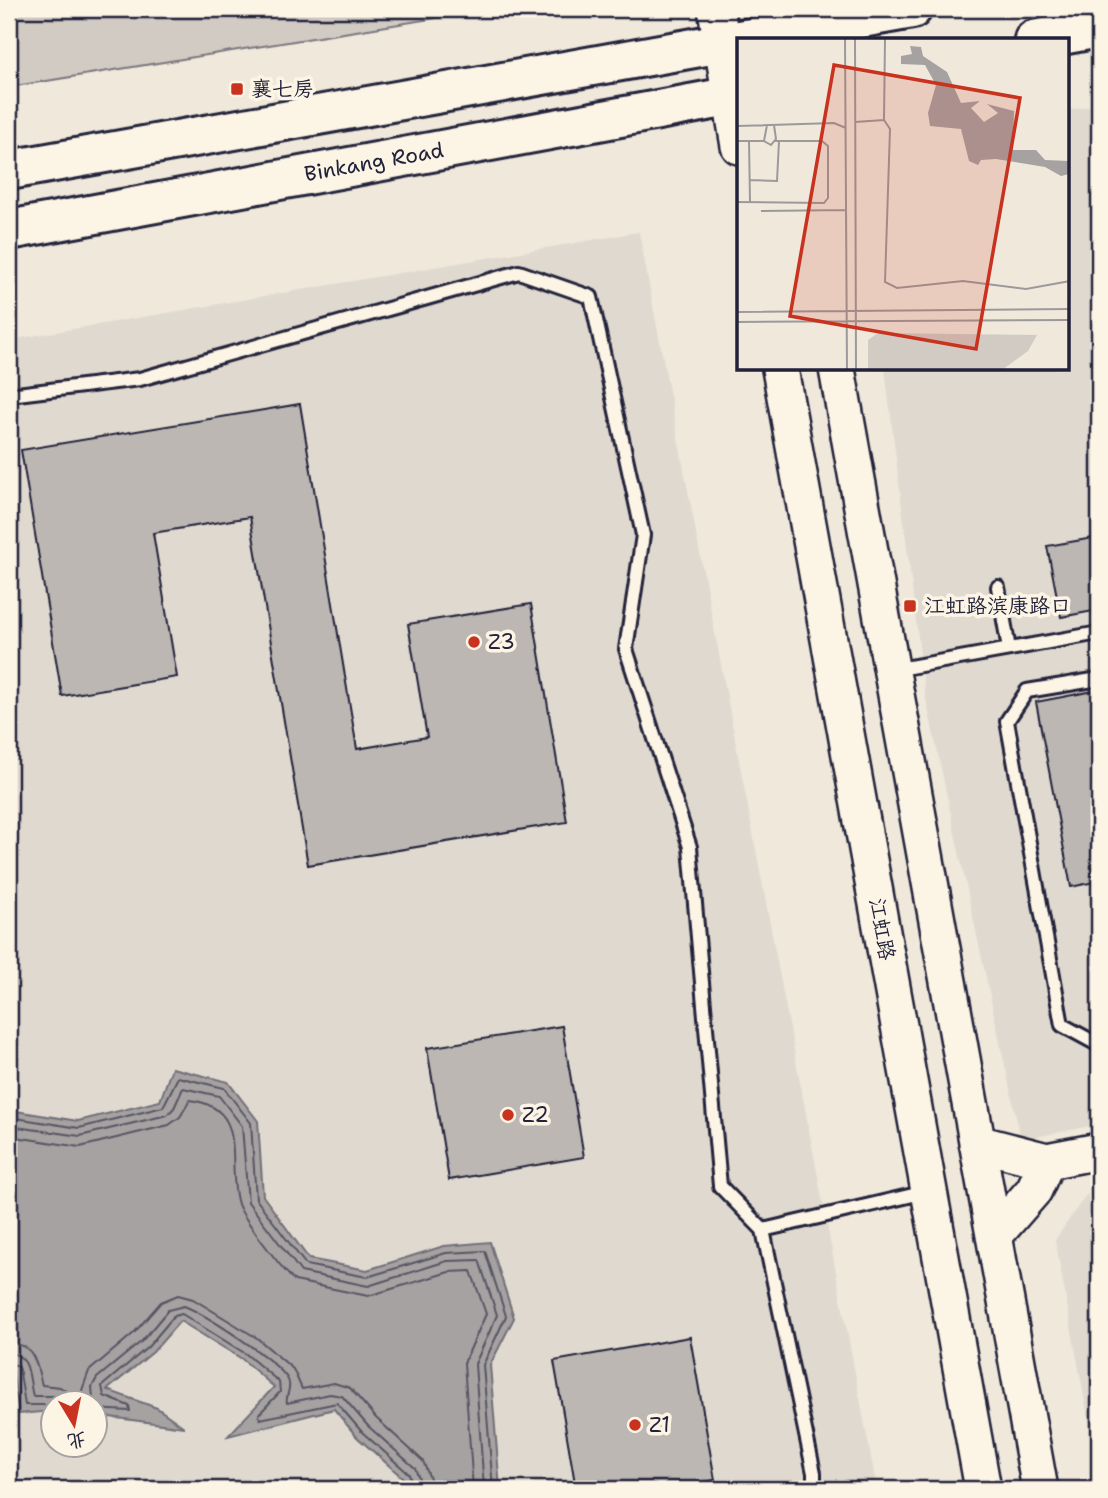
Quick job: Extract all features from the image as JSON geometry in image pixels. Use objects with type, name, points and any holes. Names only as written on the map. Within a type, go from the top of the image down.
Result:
[{"type":"main road","points":[[9,170],[748,31],[912,9]]},
{"type":"main road","points":[[1045,38],[1099,28]]},
{"type":"main road","points":[[734,96],[737,126]]},
{"type":"main road","name":"Binkang Road","points":[[9,230],[734,96]]},
{"type":"main road","name":"江虹路","points":[[780,371],[983,1489]]},
{"type":"main road","points":[[837,371],[1040,1489]]},
{"type":"main road","points":[[977,1143],[1047,1161],[1099,1151]]},
{"type":"main road","points":[[994,1236],[1034,1190],[1047,1161]]},
{"type":"lane","points":[[9,395],[140,379],[519,272],[591,297],[643,535],[626,649],[690,847],[720,1186],[763,1230],[814,1473],[814,1489]]},
{"type":"lane","points":[[998,587],[1009,649]]},
{"type":"lane","points":[[892,670],[1099,633]]},
{"type":"lane","points":[[1099,679],[1027,691],[1007,721],[1062,1025],[1099,1045]]},
{"type":"lane","points":[[763,1230],[929,1192]]},
{"type":"shaded area","points":[[9,9],[492,9],[9,87]]},
{"type":"shaded area","points":[[1099,104],[1099,1124],[1021,1140],[925,694],[885,371],[1070,371],[1070,110]]},
{"type":"shaded area","points":[[639,232],[877,1489],[9,1489],[9,340]]},
{"type":"shaded area","points":[[1099,1192],[1099,1477],[1055,1240],[1086,1195]]},
{"type":"water","points":[[172,1068],[228,1082],[258,1121],[263,1196],[309,1259],[367,1270],[444,1246],[490,1242],[514,1318],[490,1365],[500,1489],[409,1489],[403,1478],[357,1437],[334,1409],[228,1436],[274,1387],[242,1359],[180,1321],[153,1352],[107,1390],[38,1390],[38,1412],[19,1414],[9,1347],[9,1110],[78,1121],[160,1101]]},
{"type":"water","points":[[108,1390],[157,1408],[184,1427],[108,1417]]},
{"type":"building","name":"Z3","points":[[300,404],[357,749],[427,737],[408,624],[531,604],[567,822],[308,865],[250,517],[153,533],[177,677],[62,696],[21,450]]},
{"type":"building","points":[[1099,537],[1099,610],[1061,617],[1047,546]]},
{"type":"building","points":[[1099,690],[1099,881],[1071,887],[1036,702]]},
{"type":"building","name":"Z2","points":[[562,1026],[584,1157],[449,1180],[427,1048]]},
{"type":"building","name":"Z1","points":[[690,1337],[715,1480],[662,1489],[576,1489],[554,1361]]},
{"type":"place","name":"襄七房","points":[[237,89]]},
{"type":"place","name":"江虹路滨康路口","points":[[910,606]]},
{"type":"place","name":"Z3","points":[[474,642]]},
{"type":"place","name":"Z2","points":[[508,1115]]},
{"type":"place","name":"Z1","points":[[635,1425]]}]
